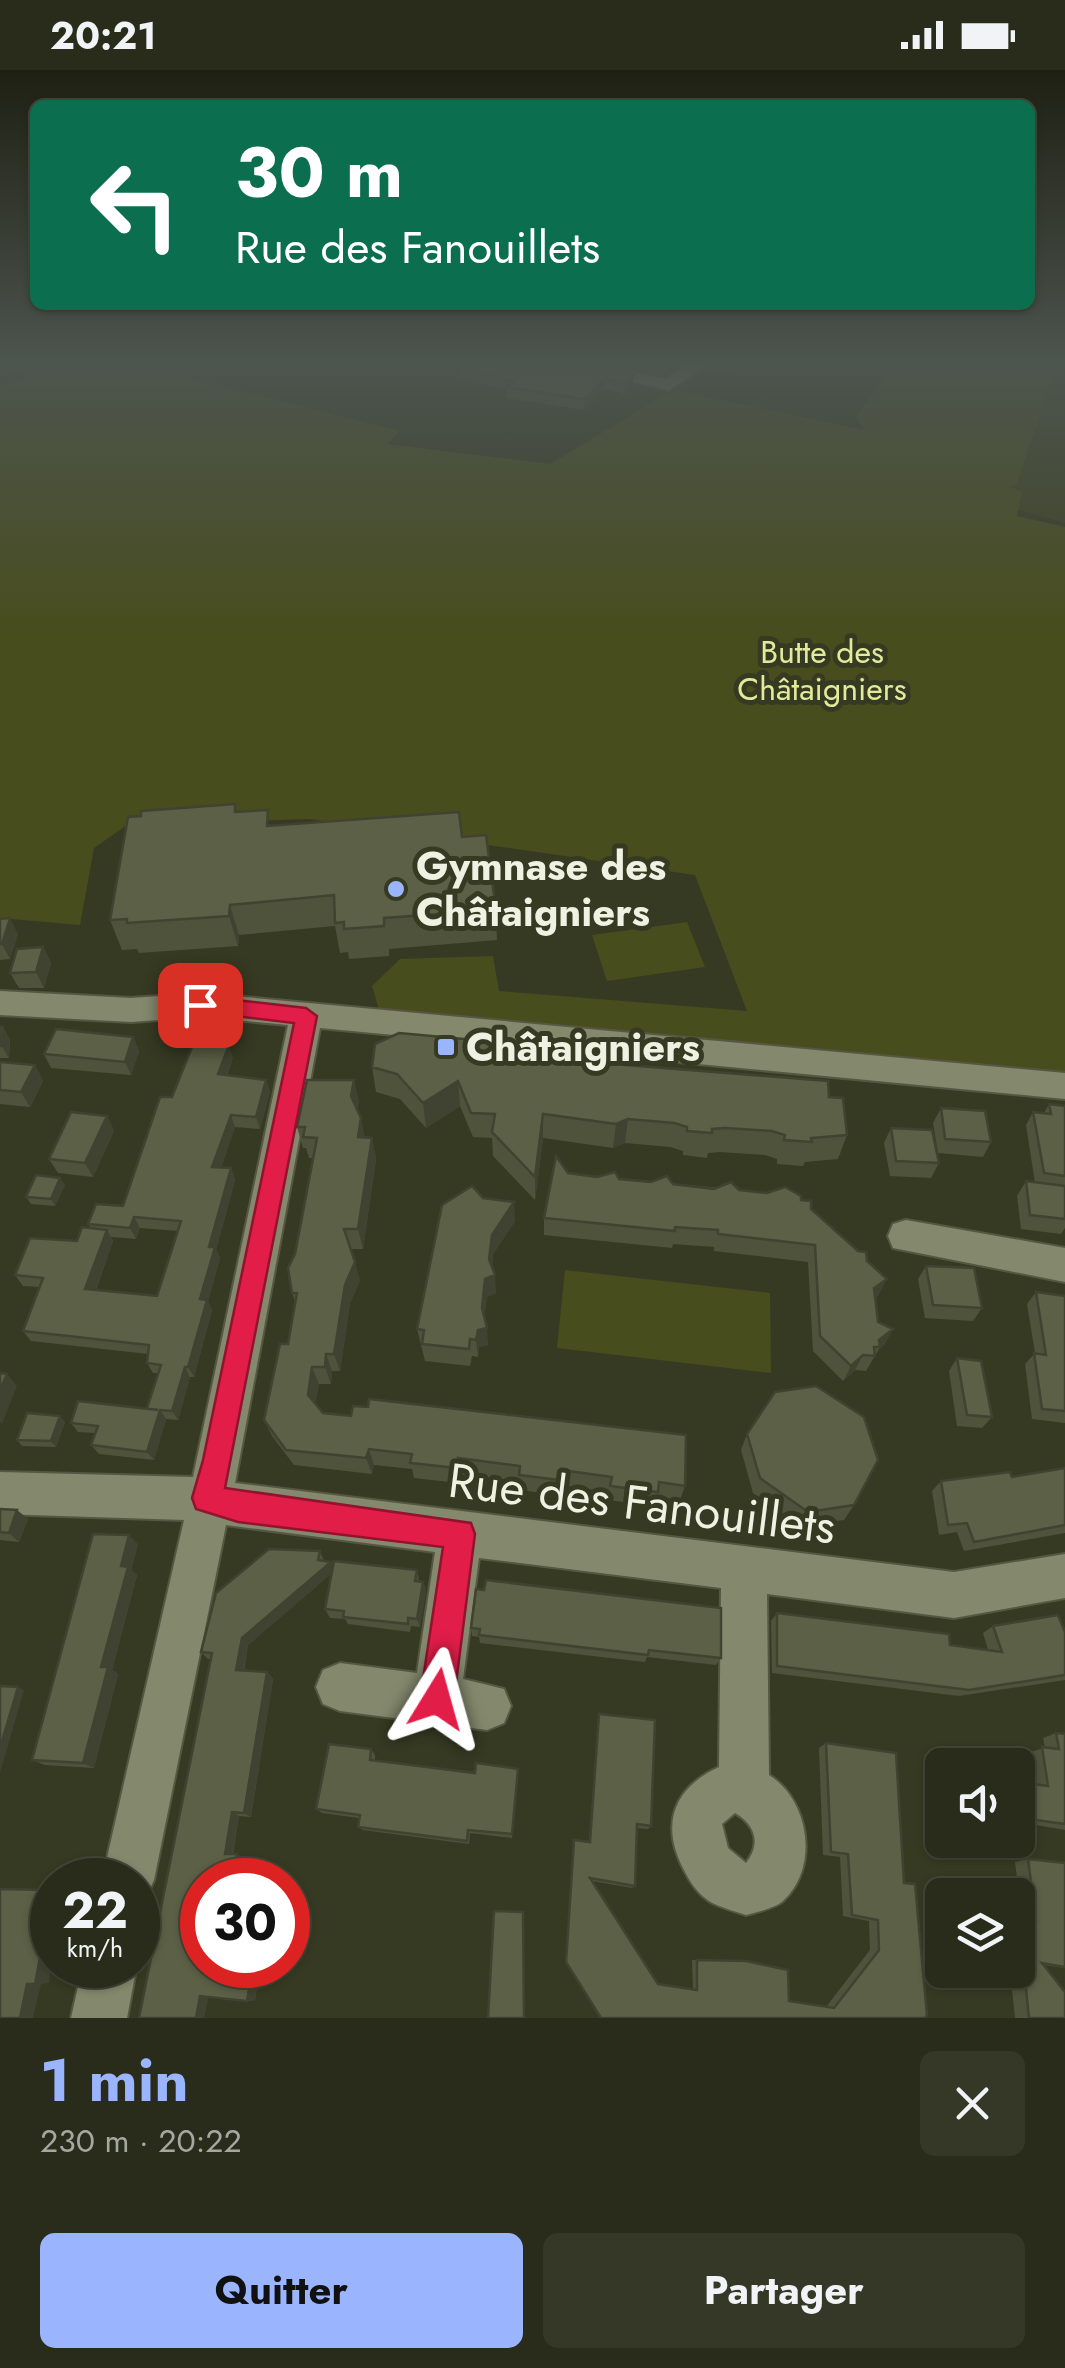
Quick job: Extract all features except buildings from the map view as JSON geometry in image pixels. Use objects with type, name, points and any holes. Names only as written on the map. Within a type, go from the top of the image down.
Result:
[{"type":"street","points":[[0,1004],[131,1010],[200,1005],[1065,1086]]},
{"type":"street","points":[[133,1858],[218,1460],[306,1016]]},
{"type":"street","points":[[906,1236],[1065,1265]]},
{"type":"street","name":"Rue des Fanouillets","points":[[0,1493],[207,1498],[238,1506],[954,1594],[1062,1584]]},
{"type":"street","points":[[437,1699],[460,1534]]},
{"type":"street","points":[[744,1568],[744,1788]]},
{"type":"street","points":[[340,1687],[487,1706]]},
{"type":"street","points":[[99,2018],[105,1988]]},
{"type":"shaded area","points":[[1027,453],[1065,453],[1065,523],[978,499],[1017,484]]},
{"type":"green space","name":"Butte des Châtaigniers","points":[[0,453],[460,453],[550,464],[568,453],[1027,453],[1017,484],[1011,487],[1022,492],[1017,516],[1065,527],[1065,1077],[380,1013],[372,986],[400,959],[493,956],[499,991],[747,1011],[695,875],[309,819],[127,825],[94,848],[80,925],[0,918]]},
{"type":"green space","points":[[687,922],[705,967],[607,981],[592,935]]},
{"type":"green space","points":[[565,1270],[770,1293],[771,1373],[557,1348]]},
{"type":"place","name":"Gymnase des Châtaigniers","points":[[396,889]]},
{"type":"place","name":"Châtaigniers","points":[[446,1047]]},
{"type":"route","points":[[200,1005],[306,1016],[218,1460],[207,1498],[238,1506],[460,1534],[437,1699]]}]
